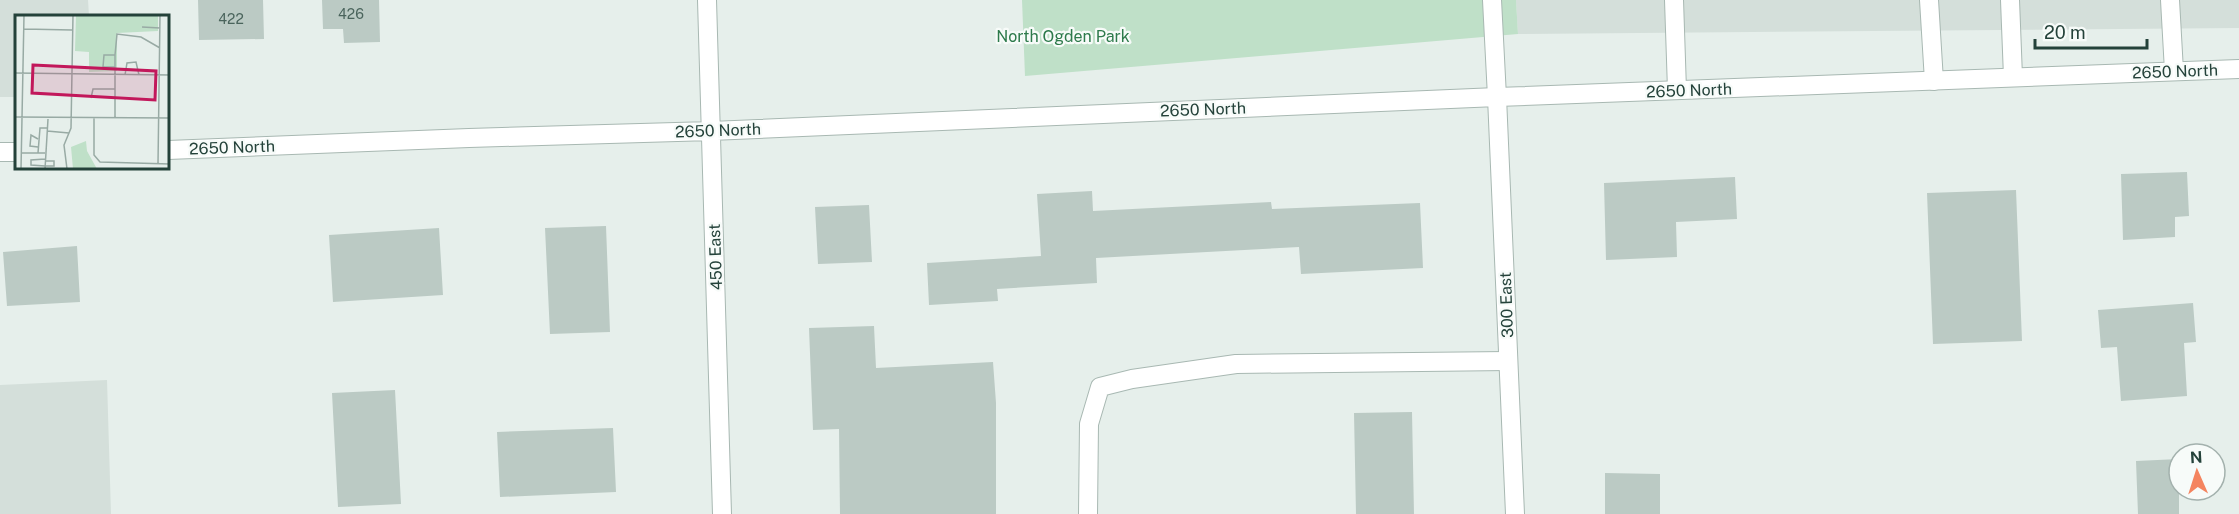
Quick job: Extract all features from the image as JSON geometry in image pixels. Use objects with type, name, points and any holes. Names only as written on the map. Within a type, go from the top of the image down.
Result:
[{"type":"street","name":"450 East","points":[[707,0],[722,514]]},
{"type":"street","name":"300 East","points":[[1492,0],[1515,514]]},
{"type":"street","points":[[1674,0],[1677,90]]},
{"type":"street","points":[[1929,0],[1934,81]]},
{"type":"street","points":[[2010,0],[2013,77]]},
{"type":"street","points":[[2170,0],[2174,71]]},
{"type":"street","name":"2650 North","points":[[170,150],[711,131],[1497,97],[2239,69]]},
{"type":"street","points":[[1088,514],[1089,424],[1100,387],[1132,379],[1236,364],[1509,361]]},
{"type":"shaded area","points":[[0,0],[88,0],[89,15],[15,15],[15,97],[0,97]]},
{"type":"shaded area","points":[[1516,0],[2239,0],[2239,28],[1518,34]]},
{"type":"shaded area","points":[[107,380],[111,514],[0,514],[0,385]]},
{"type":"green space","name":"North Ogden Park","points":[[1022,0],[1516,0],[1518,34],[1025,76]]},
{"type":"building","points":[[198,0],[263,0],[264,39],[199,40]]},
{"type":"building","points":[[322,0],[379,0],[380,42],[344,43],[343,29],[323,29]]},
{"type":"building","points":[[2187,172],[2189,216],[2175,217],[2175,237],[2123,240],[2121,174]]},
{"type":"building","points":[[1735,177],[1737,219],[1676,222],[1677,257],[1606,260],[1604,183]]},
{"type":"building","points":[[2016,190],[2022,341],[1933,344],[1927,193]]},
{"type":"building","points":[[1092,191],[1093,211],[1271,202],[1272,209],[1420,203],[1423,268],[1301,274],[1299,247],[1096,258],[1097,283],[997,289],[998,301],[929,305],[927,263],[1041,256],[1037,194]]},
{"type":"building","points":[[869,205],[872,262],[818,264],[815,207]]},
{"type":"building","points":[[606,226],[610,332],[550,334],[545,228]]},
{"type":"building","points":[[439,228],[443,295],[333,302],[329,235]]},
{"type":"building","points":[[77,246],[80,302],[7,306],[3,252]]},
{"type":"building","points":[[2193,303],[2196,342],[2184,343],[2187,396],[2121,401],[2117,347],[2101,348],[2098,310]]},
{"type":"building","points":[[874,326],[876,368],[993,362],[996,403],[996,514],[840,514],[839,429],[813,430],[809,328]]},
{"type":"building","points":[[395,390],[401,504],[338,507],[332,393]]},
{"type":"building","points":[[1412,412],[1414,514],[1356,514],[1354,413]]},
{"type":"building","points":[[613,428],[616,492],[500,497],[497,432]]},
{"type":"building","points":[[2167,460],[2167,502],[2179,502],[2179,514],[2138,514],[2136,461]]},
{"type":"building","points":[[1605,473],[1660,474],[1660,514],[1605,514]]}]
